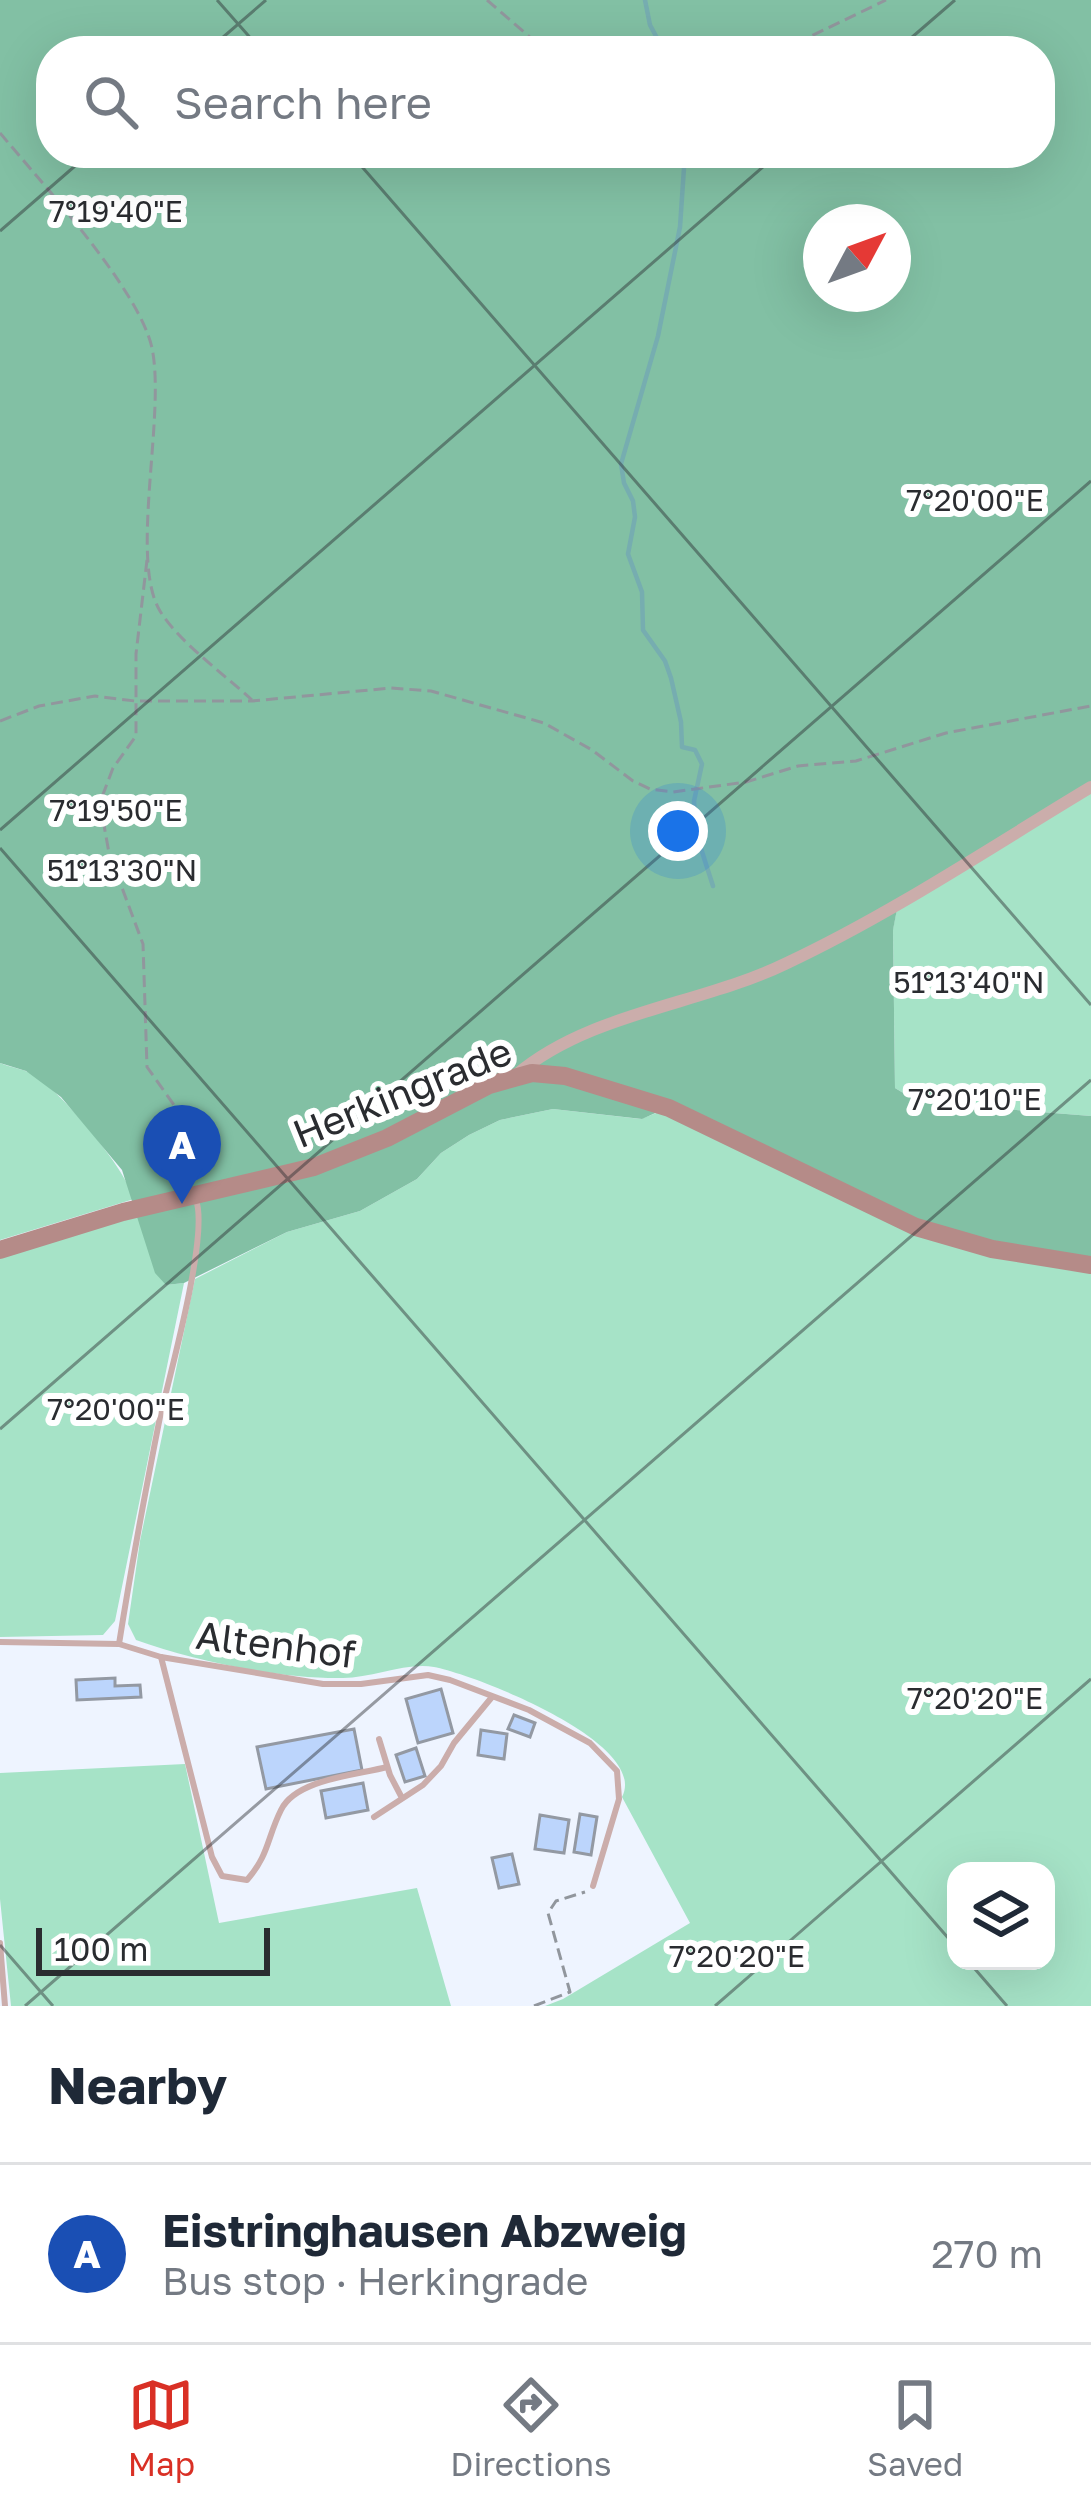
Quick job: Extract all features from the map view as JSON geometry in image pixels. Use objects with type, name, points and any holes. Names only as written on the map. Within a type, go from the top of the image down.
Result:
[{"type":"main road","name":"Herkingrade","points":[[0,1250],[123,1212],[314,1167],[532,1072],[566,1076],[669,1108],[870,1207],[960,1241],[1091,1265]]},
{"type":"street","points":[[515,1076],[533,1060],[605,1027],[740,984],[789,962],[905,899],[1091,787]]},
{"type":"lane","points":[[119,1644],[197,1239],[200,1218],[193,1195]]},
{"type":"lane","name":"Altenhof","points":[[0,1642],[119,1644],[161,1657],[323,1684],[428,1675],[492,1696],[575,1733],[600,1750],[617,1771],[619,1799],[593,1886]]},
{"type":"lane","points":[[161,1657],[212,1857],[222,1876],[247,1880],[269,1851],[283,1805],[299,1792],[387,1767]]},
{"type":"lane","points":[[374,1816],[441,1766],[492,1696]]},
{"type":"lane","points":[[379,1739],[402,1798]]},
{"type":"lane","points":[[0,1943],[5,2006]]},
{"type":"path","points":[[487,0],[529,36]]},
{"type":"path","points":[[811,36],[886,0]]},
{"type":"path","points":[[0,133],[122,287],[139,314],[152,350],[154,459],[136,736],[105,785],[103,828],[143,944],[147,1067],[179,1112],[193,1195]]},
{"type":"path","points":[[147,560],[158,609],[252,701]]},
{"type":"path","points":[[0,721],[69,698],[95,696],[135,701],[252,701],[391,688],[431,691],[544,723],[633,781],[673,792],[746,782],[798,766],[856,761],[946,733],[1091,706]]},
{"type":"path","points":[[534,2006],[570,1992],[550,1907],[593,1886]]},
{"type":"green space","points":[[0,0],[1091,0],[1091,783],[899,899],[893,930],[895,1088],[918,1102],[1091,1116],[1091,1262],[920,1225],[671,1106],[642,1119],[553,1109],[500,1120],[441,1153],[417,1179],[360,1211],[287,1232],[184,1283],[166,1285],[155,1273],[122,1170],[61,1097],[26,1071],[0,1063]]},
{"type":"green space","points":[[1091,791],[1091,1116],[918,1102],[895,1088],[893,929],[898,904]]},
{"type":"green space","points":[[0,1063],[33,1074],[63,1100],[106,1151],[134,1199],[0,1240]]},
{"type":"green space","points":[[553,1109],[641,1119],[664,1110],[1091,1268],[1091,2006],[545,2006],[690,1923],[622,1797],[624,1776],[610,1755],[586,1734],[519,1697],[434,1667],[343,1678],[292,1675],[211,1662],[136,1640],[128,1624],[140,1541],[195,1279],[287,1232],[360,1211],[417,1179],[441,1153],[500,1120]]},
{"type":"green space","points":[[138,1215],[166,1285],[184,1283],[115,1621],[103,1635],[0,1637],[0,1257]]},
{"type":"green space","points":[[185,1764],[219,1923],[417,1888],[451,2006],[11,2006],[0,1899],[0,1773]]},
{"type":"building","points":[[115,1678],[115,1686],[140,1685],[141,1697],[77,1700],[76,1680]]},
{"type":"building","points":[[441,1689],[453,1733],[418,1743],[406,1699]]},
{"type":"building","points":[[514,1715],[535,1723],[530,1737],[508,1729]]},
{"type":"building","points":[[354,1729],[362,1770],[266,1789],[257,1747]]},
{"type":"building","points":[[481,1730],[507,1734],[504,1759],[478,1755]]},
{"type":"building","points":[[416,1748],[425,1776],[405,1782],[396,1755]]},
{"type":"building","points":[[363,1783],[368,1810],[326,1818],[321,1791]]},
{"type":"building","points":[[580,1814],[597,1817],[591,1855],[574,1852]]},
{"type":"building","points":[[540,1815],[569,1820],[564,1853],[535,1849]]},
{"type":"building","points":[[512,1854],[519,1884],[499,1888],[492,1858]]},
{"type":"waterway","points":[[645,0],[656,36]]},
{"type":"waterway","points":[[684,168],[680,227],[658,336],[621,464],[633,501],[628,554],[642,592],[643,630],[671,678],[682,747],[695,750],[702,764],[694,801],[696,833],[713,886]]},
{"type":"place","name":"Eistringhausen Abzweig","points":[[182,1204]]}]
